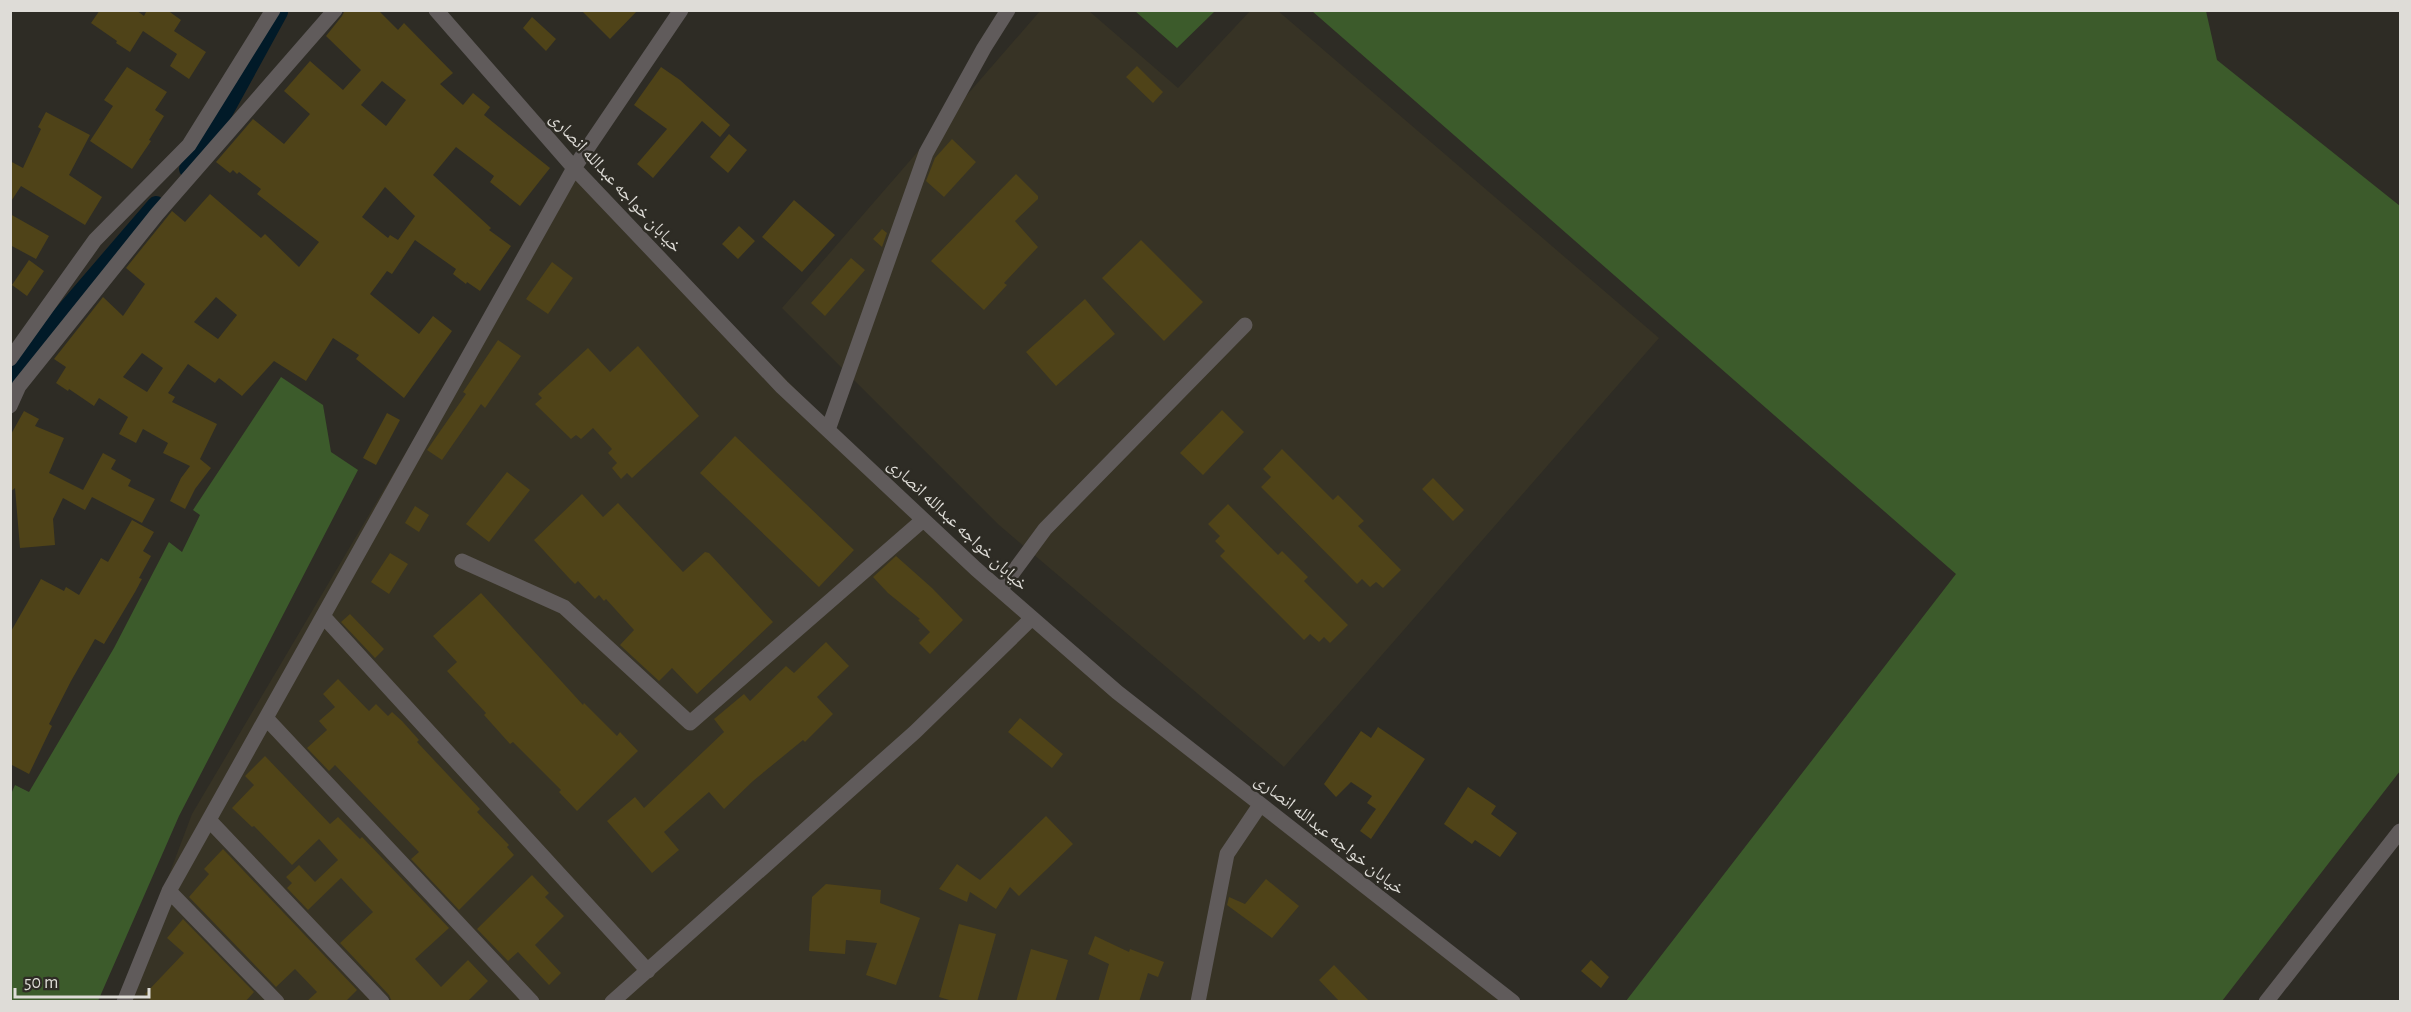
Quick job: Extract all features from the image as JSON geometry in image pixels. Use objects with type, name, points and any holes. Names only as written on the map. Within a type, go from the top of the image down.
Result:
[{"type":"street","points":[[10,359],[95,240],[189,145],[273,10]]},
{"type":"street","points":[[10,406],[19,386],[157,214],[336,10]]},
{"type":"street","name":"خیابان خواجه عبدالله انصاری","points":[[436,10],[574,168],[782,387],[1031,619],[1117,692],[1513,1002]]},
{"type":"street","points":[[124,1002],[169,891],[574,168],[681,10]]},
{"type":"street","points":[[828,430],[926,153],[984,48],[1008,10]]},
{"type":"street","points":[[1000,590],[1045,529],[1245,325]]},
{"type":"street","points":[[462,561],[564,607],[690,723],[923,519]]},
{"type":"street","points":[[323,616],[648,970]]},
{"type":"street","points":[[612,1002],[915,732],[1031,619]]},
{"type":"street","points":[[266,718],[532,1002]]},
{"type":"street","points":[[1197,1002],[1227,854],[1260,805]]},
{"type":"street","points":[[209,820],[382,1002]]},
{"type":"street","points":[[2266,1002],[2400,831]]},
{"type":"street","points":[[169,891],[277,1002]]},
{"type":"shaded area","points":[[1277,10],[1659,338],[1284,767],[999,525],[782,308],[1040,11],[1089,11],[1178,88],[1250,11]]},
{"type":"shaded area","points":[[574,168],[976,569],[1513,1002],[121,1002],[192,814]]},
{"type":"green space","points":[[1135,11],[1215,11],[1177,48]]},
{"type":"green space","points":[[1312,11],[2206,11],[2217,60],[2400,206],[2400,771],[2222,1001],[1626,1001],[1956,574]]},
{"type":"green space","points":[[281,377],[323,405],[331,452],[358,470],[179,816],[98,1001],[11,1001],[11,794],[15,785],[29,792],[114,648],[169,542],[182,552],[200,515],[193,510]]},
{"type":"building","points":[[100,10],[136,10],[144,16],[147,10],[167,10],[181,20],[174,31],[206,52],[189,79],[170,66],[177,54],[143,31],[130,52],[116,43],[117,41],[91,23]]},
{"type":"building","points":[[345,10],[378,10],[398,30],[404,23],[453,73],[440,84],[463,105],[473,93],[490,107],[484,115],[550,168],[520,206],[490,182],[494,176],[456,147],[433,175],[491,228],[489,230],[511,246],[480,291],[453,274],[456,269],[415,240],[392,274],[387,271],[370,294],[419,334],[433,316],[452,331],[404,398],[356,359],[359,355],[333,338],[306,381],[274,361],[242,396],[219,378],[215,383],[188,364],[168,393],[175,397],[172,402],[217,424],[200,459],[211,468],[195,489],[185,509],[170,501],[181,478],[190,466],[163,453],[168,443],[143,429],[136,443],[119,434],[128,417],[99,398],[94,406],[56,383],[66,367],[54,359],[103,297],[123,316],[145,284],[126,268],[172,211],[185,222],[210,194],[261,238],[265,234],[299,267],[319,242],[257,194],[261,189],[239,172],[237,174],[233,170],[230,173],[216,162],[253,119],[284,144],[310,114],[284,91],[310,61],[343,90],[361,70],[326,36]],"holes":[[[382,81],[406,100],[386,126],[361,105]],[[385,187],[415,216],[398,240],[390,235],[388,238],[362,217]],[[216,297],[237,315],[218,339],[194,322]],[[142,353],[163,368],[147,392],[123,377]]]},
{"type":"building","points":[[581,10],[638,10],[610,39]]},
{"type":"building","points":[[532,17],[556,39],[546,51],[523,28]]},
{"type":"building","points":[[1137,66],[1163,92],[1153,103],[1126,77]]},
{"type":"building","points":[[127,67],[167,92],[155,110],[164,116],[132,169],[90,141],[113,106],[104,100]]},
{"type":"building","points":[[661,67],[680,80],[730,125],[720,137],[702,121],[653,178],[637,164],[667,129],[634,105]]},
{"type":"building","points":[[46,112],[90,135],[69,175],[102,197],[85,225],[21,186],[10,203],[10,161],[23,168],[41,129],[38,127]]},
{"type":"building","points":[[729,134],[747,150],[728,173],[710,157]]},
{"type":"building","points":[[952,139],[976,162],[944,197],[926,181],[935,158]]},
{"type":"building","points":[[1016,174],[1038,196],[1038,199],[1015,221],[1038,247],[1004,283],[1007,285],[984,310],[931,261]]},
{"type":"building","points":[[794,200],[835,235],[802,272],[762,237]]},
{"type":"building","points":[[10,214],[49,236],[36,259],[10,245]]},
{"type":"building","points":[[739,226],[755,241],[738,259],[722,244]]},
{"type":"building","points":[[882,229],[887,233],[882,247],[873,239]]},
{"type":"building","points":[[1141,240],[1203,302],[1164,341],[1102,278]]},
{"type":"building","points":[[851,258],[865,270],[825,316],[811,303]]},
{"type":"building","points":[[29,260],[44,271],[27,296],[12,285]]},
{"type":"building","points":[[552,262],[573,278],[548,314],[526,299]]},
{"type":"building","points":[[1085,299],[1115,334],[1056,386],[1026,352]]},
{"type":"building","points":[[498,340],[521,356],[485,408],[481,404],[442,460],[427,450],[466,394],[463,392]]},
{"type":"building","points":[[638,346],[699,416],[632,478],[627,473],[621,479],[612,468],[617,463],[608,453],[612,449],[593,428],[581,439],[576,435],[571,439],[535,404],[542,398],[538,394],[588,348],[610,372]]},
{"type":"building","points":[[1222,410],[1244,432],[1203,475],[1180,453]]},
{"type":"building","points":[[24,411],[39,419],[35,426],[64,438],[49,473],[83,490],[103,453],[116,460],[111,469],[131,480],[128,486],[155,499],[142,523],[92,497],[85,510],[63,498],[53,519],[55,545],[20,548],[15,488],[10,492],[10,436]]},
{"type":"building","points":[[387,413],[400,420],[376,465],[363,458]]},
{"type":"building","points":[[735,436],[854,550],[819,587],[700,473]]},
{"type":"building","points":[[1282,449],[1333,500],[1338,495],[1364,521],[1358,526],[1401,570],[1383,588],[1376,582],[1370,587],[1362,579],[1357,584],[1261,487],[1271,477],[1263,469]]},
{"type":"building","points":[[507,472],[530,490],[489,542],[466,524]]},
{"type":"building","points":[[1433,478],[1464,510],[1453,521],[1422,489]]},
{"type":"building","points":[[582,494],[603,517],[618,503],[683,572],[705,552],[709,553],[773,622],[697,694],[672,668],[659,681],[620,645],[634,630],[606,599],[604,601],[599,595],[595,599],[578,581],[575,584],[534,540]]},
{"type":"building","points":[[1228,504],[1278,555],[1282,551],[1308,577],[1304,581],[1348,625],[1330,643],[1324,637],[1319,642],[1310,634],[1304,640],[1220,556],[1225,551],[1215,541],[1220,536],[1208,524]]},
{"type":"building","points":[[415,506],[429,515],[419,532],[405,523]]},
{"type":"building","points":[[132,520],[154,532],[143,551],[151,556],[139,578],[142,579],[104,644],[95,639],[49,724],[52,726],[29,774],[10,764],[10,633],[41,579],[64,591],[66,587],[79,595],[101,558],[108,562]]},
{"type":"building","points":[[390,553],[408,564],[389,594],[371,582]]},
{"type":"building","points":[[896,556],[963,620],[930,654],[919,643],[930,632],[918,620],[920,619],[888,593],[873,577]]},
{"type":"building","points":[[481,593],[583,705],[584,703],[617,736],[620,732],[638,751],[577,811],[559,792],[561,790],[513,742],[510,744],[484,715],[486,713],[447,671],[457,662],[433,636]]},
{"type":"building","points":[[350,614],[384,649],[375,658],[341,622]]},
{"type":"building","points":[[826,642],[849,666],[817,697],[833,714],[805,742],[803,740],[753,781],[724,809],[709,792],[664,832],[679,850],[652,873],[607,821],[635,797],[644,808],[724,732],[714,719],[744,694],[750,701],[786,666],[794,673]]},
{"type":"building","points":[[338,679],[369,711],[376,704],[388,716],[392,712],[402,721],[419,740],[417,742],[480,809],[477,812],[509,845],[507,847],[514,855],[459,910],[411,859],[419,852],[335,765],[329,771],[307,748],[327,730],[319,721],[335,707],[323,694]]},
{"type":"building","points":[[1020,718],[1063,754],[1052,768],[1008,732]]},
{"type":"building","points":[[1378,727],[1425,759],[1371,839],[1360,831],[1376,809],[1367,803],[1372,796],[1351,782],[1336,797],[1324,784],[1361,731],[1371,738]]},
{"type":"building","points":[[265,756],[330,824],[338,817],[360,839],[362,837],[449,928],[415,959],[441,987],[468,960],[488,981],[467,1002],[392,1002],[389,995],[340,943],[373,912],[341,878],[308,910],[287,888],[292,883],[286,877],[299,865],[315,882],[338,860],[319,839],[292,865],[254,826],[252,827],[232,808],[254,785],[245,776]]},
{"type":"building","points":[[1468,787],[1496,806],[1491,814],[1517,833],[1500,857],[1475,840],[1472,844],[1444,824]]},
{"type":"building","points":[[1046,816],[1073,844],[1019,896],[1010,887],[996,909],[970,892],[967,902],[939,889],[957,864],[980,880]]},
{"type":"building","points":[[223,849],[357,990],[345,1002],[306,1002],[317,992],[295,969],[276,987],[189,897],[209,874],[204,869]]},
{"type":"building","points":[[532,875],[549,893],[545,897],[564,916],[535,945],[561,973],[549,985],[518,952],[508,961],[477,929]]},
{"type":"building","points":[[1266,879],[1299,906],[1272,938],[1227,905],[1229,897],[1245,904]]},
{"type":"building","points":[[826,884],[881,890],[880,903],[920,918],[896,985],[866,975],[877,943],[846,940],[845,954],[809,951],[812,897]]},
{"type":"building","points":[[183,919],[254,992],[245,1002],[152,1002],[145,994],[184,953],[167,938]]},
{"type":"building","points":[[959,924],[996,934],[977,1002],[956,1002],[939,997]]},
{"type":"building","points":[[1095,936],[1129,952],[1130,949],[1164,962],[1158,977],[1148,973],[1139,1002],[1098,1002],[1109,964],[1088,954]]},
{"type":"building","points":[[1031,949],[1068,960],[1055,1002],[1016,1002]]},
{"type":"building","points":[[1591,960],[1609,977],[1601,988],[1581,971]]},
{"type":"building","points":[[1334,965],[1370,1002],[1340,1002],[1319,980]]},
{"type":"waterway","points":[[188,169],[200,156],[279,12]]},
{"type":"waterway","points":[[10,386],[22,361],[156,205]]}]
